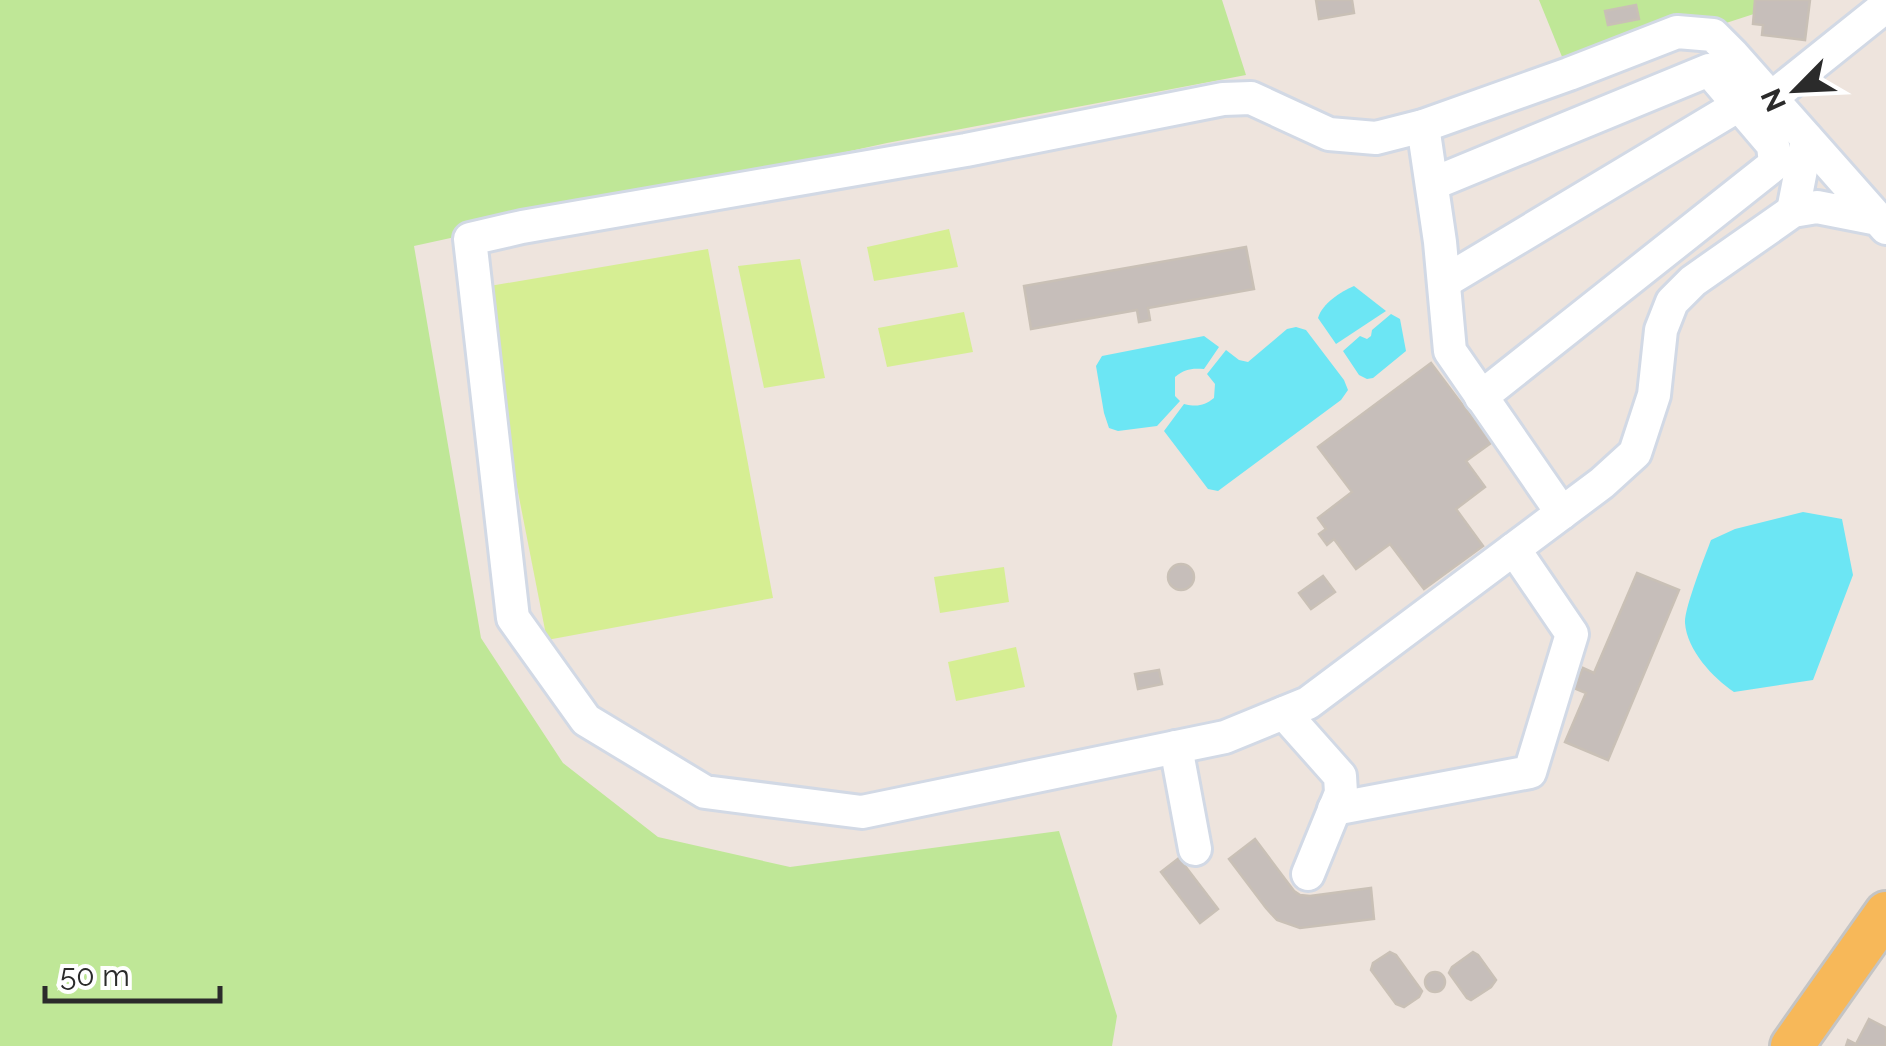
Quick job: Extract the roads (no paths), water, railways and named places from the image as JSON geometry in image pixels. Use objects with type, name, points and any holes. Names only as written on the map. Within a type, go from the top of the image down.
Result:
[{"type":"main road","points":[[1792,1046],[1886,913]]},
{"type":"street","points":[[1771,98],[1886,6]]},
{"type":"street","points":[[1677,32],[1712,35],[1733,54],[1882,223],[1818,207],[1793,211],[1693,281],[1672,302],[1661,330],[1654,394],[1635,453],[1602,483],[1308,703],[1224,738],[862,812],[705,792],[586,720],[513,618],[470,239],[522,226],[966,150],[1223,99],[1251,98],[1329,134],[1376,138],[1423,126],[1677,32]]},
{"type":"street","points":[[1432,184],[1709,70],[1773,145],[1775,164],[1480,397]]},
{"type":"street","points":[[1444,282],[1739,105]]},
{"type":"street","points":[[1423,126],[1450,351],[1562,513]]},
{"type":"street","points":[[1793,211],[1808,139]]},
{"type":"street","points":[[1334,809],[1530,772],[1572,634],[1514,548]]},
{"type":"street","points":[[1284,713],[1340,776],[1341,793],[1308,874]]},
{"type":"street","points":[[1176,748],[1195,849]]},
{"type":"water","points":[[1354,286],[1386,311],[1336,344],[1318,318],[1332,299]]},
{"type":"water","points":[[1391,314],[1400,319],[1406,351],[1367,379],[1359,375],[1343,351],[1360,336],[1371,336],[1372,330]]},
{"type":"water","points":[[1287,329],[1306,330],[1348,390],[1341,400],[1218,491],[1208,489],[1164,431],[1184,404],[1200,405],[1214,398],[1215,384],[1207,374],[1226,350],[1248,362]]},
{"type":"water","points":[[1204,336],[1219,347],[1204,369],[1188,370],[1175,377],[1175,396],[1180,401],[1157,426],[1118,431],[1109,428],[1096,366],[1102,356]]},
{"type":"water","points":[[1803,512],[1842,519],[1853,575],[1813,680],[1734,692],[1702,662],[1685,623],[1711,540],[1735,529]]}]
